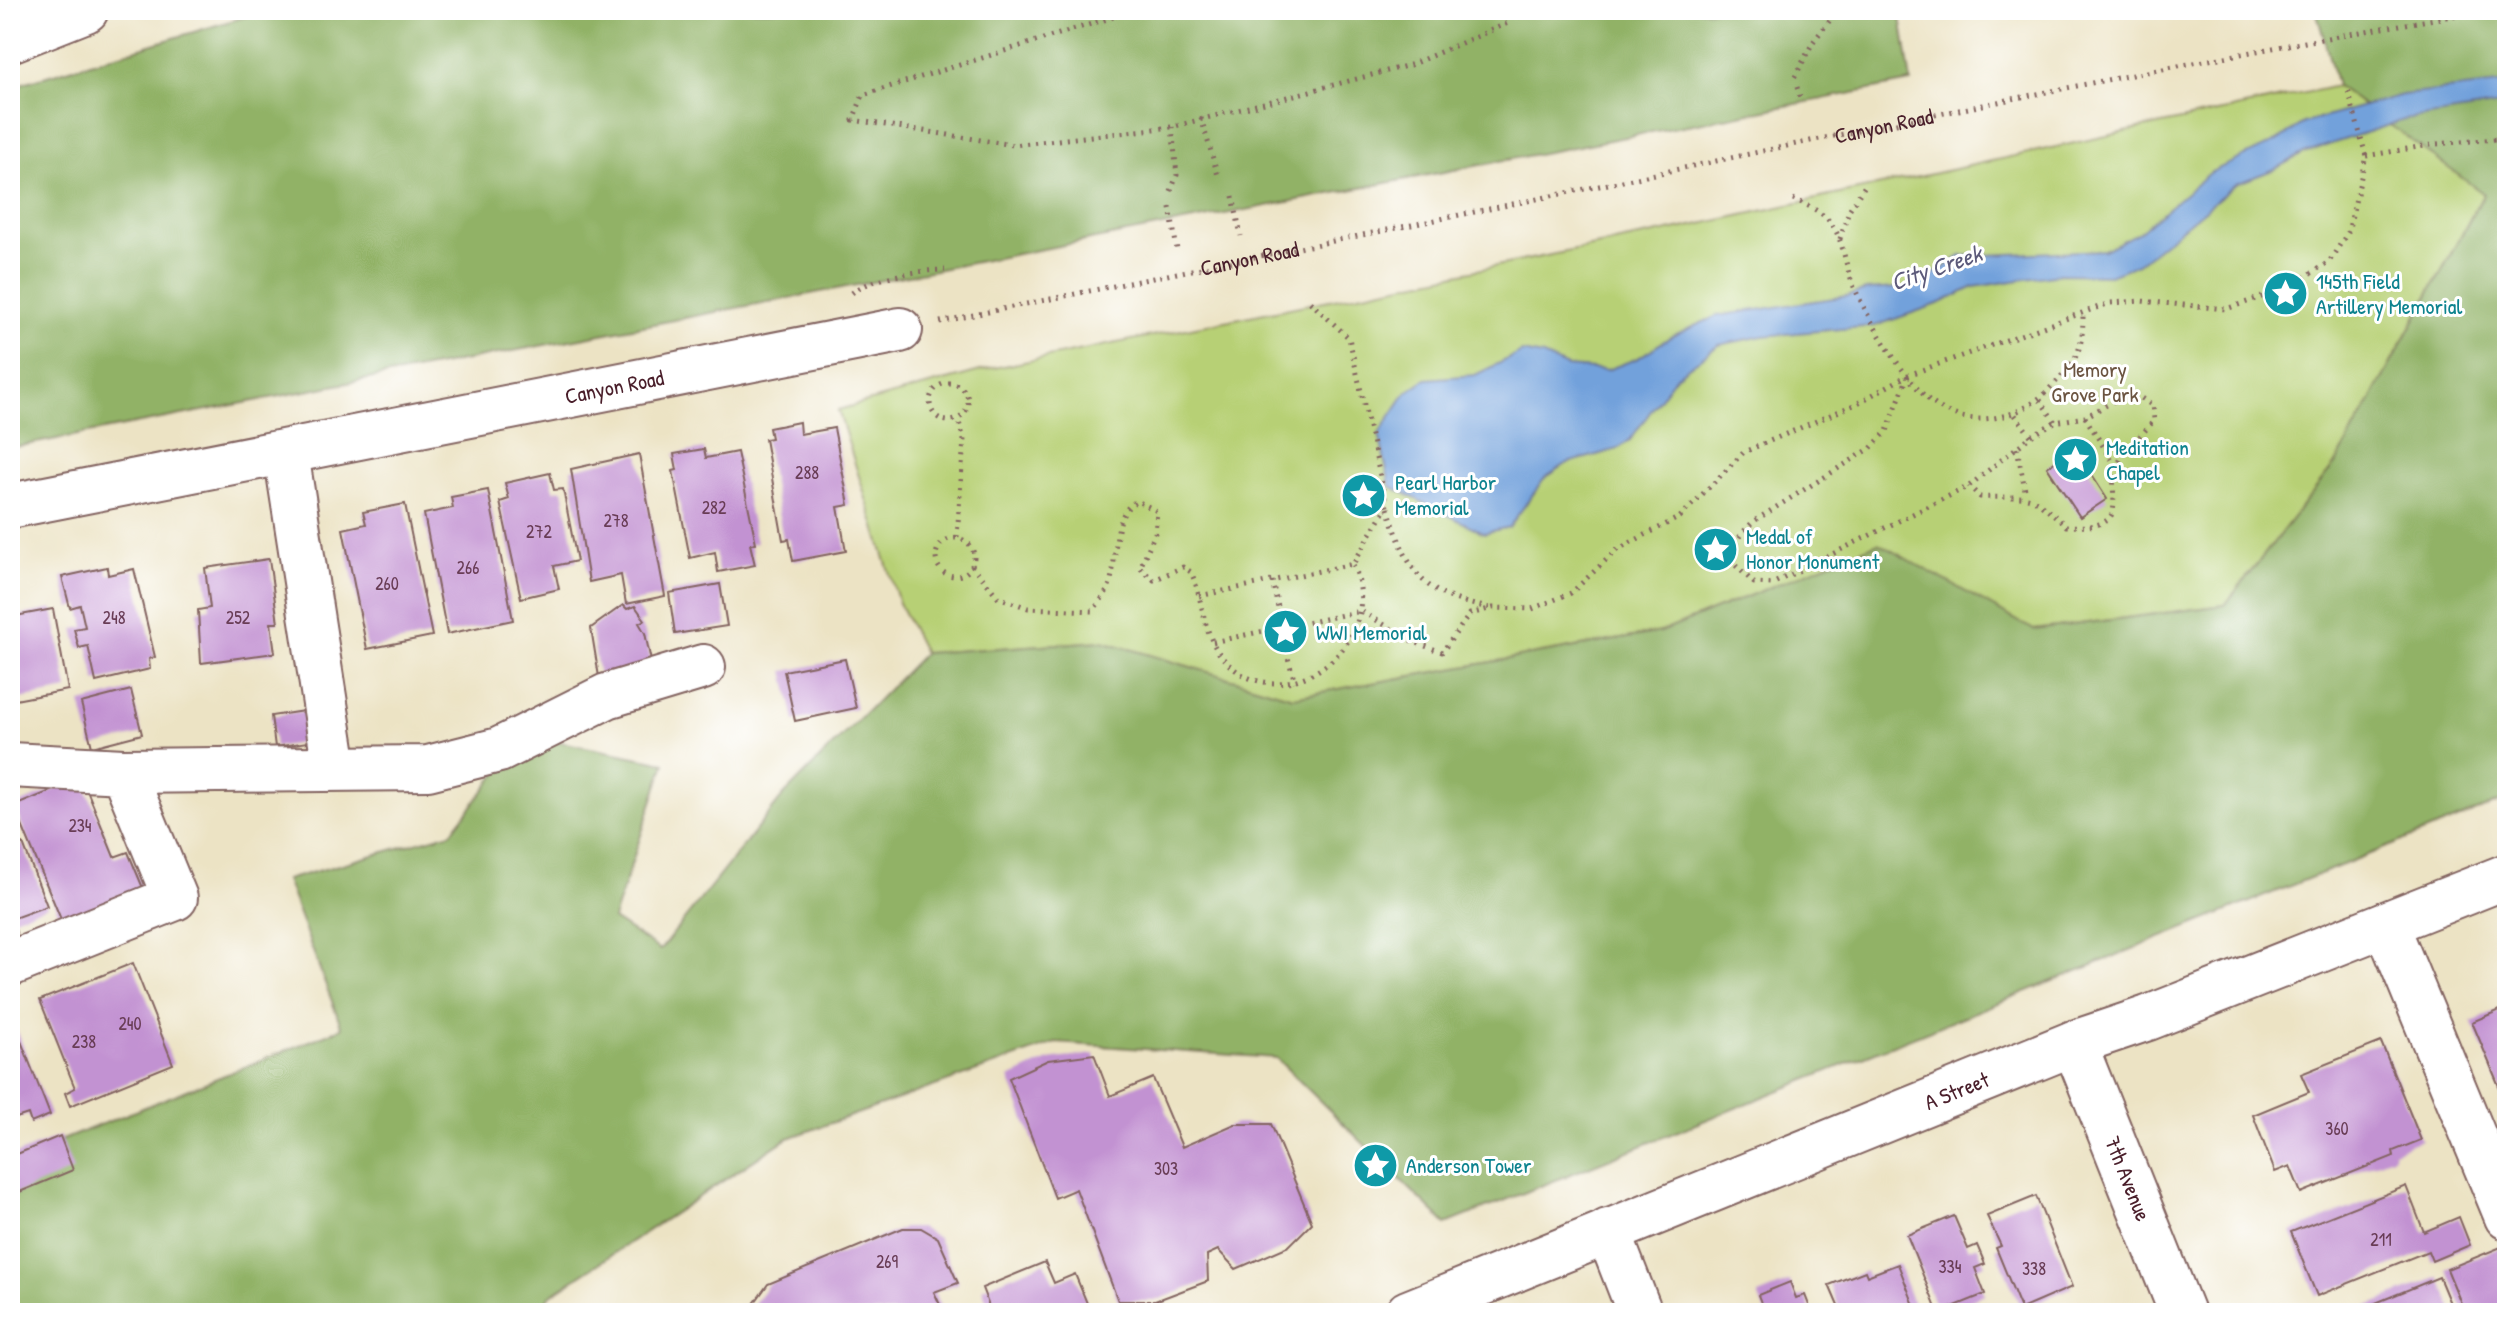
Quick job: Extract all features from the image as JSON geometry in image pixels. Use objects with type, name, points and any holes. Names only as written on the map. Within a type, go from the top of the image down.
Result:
[{"type":"street","points":[[10,40],[86,10]]},
{"type":"street","name":"Canyon Road","points":[[10,506],[900,330]]},
{"type":"street","points":[[286,453],[335,768]]},
{"type":"street","points":[[10,765],[123,771],[428,768],[499,750],[607,696],[703,667]]},
{"type":"street","points":[[10,964],[175,898],[123,771]]},
{"type":"street","name":"A Street","points":[[1408,1313],[2074,1043],[2148,1018],[2507,876]]},
{"type":"street","points":[[2386,924],[2507,1217]]},
{"type":"street","name":"7th Avenue","points":[[2074,1043],[2182,1313]]},
{"type":"street","points":[[1608,1231],[1640,1313]]},
{"type":"path","points":[[871,10],[906,13],[937,10]]},
{"type":"path","points":[[1136,10],[863,95],[853,120],[1013,145],[1172,127],[1410,65],[1508,23],[1505,10]]},
{"type":"path","points":[[1795,77],[1813,42],[1838,10]]},
{"type":"path","name":"Canyon Road","points":[[900,330],[1181,275],[1809,141],[2335,35],[2488,10]]},
{"type":"path","points":[[1310,302],[1349,338],[1387,507],[1402,552],[1419,579],[1455,602],[1493,608],[1532,609],[1571,593],[1618,549],[1680,517],[1744,452],[1856,404],[1908,375],[2110,303],[2141,301],[2226,309],[2286,289],[2329,262],[2348,232],[2366,156],[2347,86]]},
{"type":"path","points":[[1797,87],[1800,97]]},
{"type":"path","points":[[1201,118],[1219,179]]},
{"type":"path","points":[[1171,191],[1177,175],[1172,127]]},
{"type":"path","points":[[2366,156],[2436,144],[2507,138]]},
{"type":"path","points":[[1840,239],[1849,210],[1866,184]]},
{"type":"path","points":[[1233,196],[1241,236]]},
{"type":"path","points":[[1793,199],[1811,207],[1831,222],[1840,239],[1856,293],[1908,375],[1935,405],[1965,417],[2015,415],[2040,400],[2078,359],[2083,314]]},
{"type":"path","points":[[1170,207],[1177,250]]},
{"type":"path","points":[[859,287],[909,270],[945,270]]},
{"type":"path","points":[[1908,375],[1887,431],[1871,448],[1754,521],[1739,536],[1733,551],[1734,564],[1754,583],[1772,584],[1969,486],[2031,436],[2055,422],[2085,417],[2123,396],[2138,396],[2153,406],[2154,420],[2116,467]]},
{"type":"path","points":[[951,383],[964,391],[967,406],[958,419],[944,421],[931,410],[930,395],[935,387],[951,383]]},
{"type":"path","points":[[2040,400],[2055,422]]},
{"type":"path","points":[[2015,415],[2031,436]]},
{"type":"path","points":[[1969,486],[1980,497],[2026,495],[2041,502],[2066,526],[2087,527],[2105,521],[2115,509],[2116,467],[2085,417]]},
{"type":"path","points":[[957,537],[964,439],[958,419]]},
{"type":"path","points":[[2017,448],[2026,495]]},
{"type":"path","points":[[957,537],[971,546],[972,565],[998,597],[1028,608],[1093,611],[1110,586],[1120,517],[1127,505],[1137,501],[1157,511],[1158,523],[1140,568],[1154,580],[1183,567],[1191,572],[1213,642],[1238,673],[1262,680],[1295,682],[1312,675],[1342,653],[1361,611],[1361,582],[1353,564]]},
{"type":"path","points":[[1199,596],[1353,564],[1387,507]]},
{"type":"path","points":[[957,537],[941,543],[936,550],[939,569],[957,576],[972,565]]},
{"type":"path","points":[[1272,581],[1282,624]]},
{"type":"path","points":[[1213,642],[1273,629],[1282,624],[1292,626],[1361,611],[1414,642],[1442,652],[1470,614],[1493,608]]},
{"type":"path","points":[[1286,651],[1296,645],[1298,639],[1292,626]]},
{"type":"path","points":[[1273,629],[1274,646],[1286,651]]},
{"type":"path","points":[[1286,651],[1295,682]]},
{"type":"green space","points":[[267,10],[1900,10],[1911,82],[10,448],[10,87]]},
{"type":"green space","points":[[2316,10],[2507,10],[2507,799],[1446,1224],[1276,1058],[1056,1043],[786,1139],[551,1295],[538,1313],[10,1313],[10,1161],[342,1028],[286,880],[451,833],[527,735],[665,763],[613,919],[660,950],[783,796],[924,653],[1102,641],[1293,697],[1661,632],[1878,543],[2034,630],[2225,605],[2338,460],[2484,194],[2337,86]]},
{"type":"green space","name":"Memory Grove Park","points":[[2337,86],[2484,193],[2338,460],[2225,605],[2034,630],[1878,543],[1661,632],[1293,697],[1103,641],[924,653],[899,603],[838,410],[984,370],[1669,231]]},
{"type":"water","points":[[2507,83],[2507,104],[2404,120],[2304,153],[2275,169],[2236,184],[2138,264],[2110,275],[2059,274],[1974,287],[1941,303],[1875,326],[1763,336],[1719,345],[1676,376],[1630,440],[1618,449],[1568,463],[1545,478],[1509,527],[1484,533],[1390,486],[1379,434],[1407,392],[1426,379],[1475,375],[1522,352],[1543,356],[1567,367],[1607,370],[1638,358],[1672,336],[1717,316],[1847,296],[1866,290],[1912,287],[1962,256],[2104,250],[2139,232],[2211,172],[2277,141],[2304,123],[2402,95]]},
{"type":"building","points":[[799,422],[800,434],[834,428],[849,505],[838,507],[846,551],[793,561],[789,539],[783,540],[765,439],[771,438],[769,428]]},
{"type":"building","points":[[704,449],[706,458],[737,452],[756,543],[750,544],[755,565],[718,572],[715,552],[690,558],[673,471],[677,470],[674,454]]},
{"type":"building","points":[[2075,449],[2107,499],[2080,517],[2047,467]]},
{"type":"building","points":[[639,454],[665,596],[626,604],[621,575],[589,582],[571,469]]},
{"type":"building","points":[[550,473],[554,490],[563,489],[577,561],[554,566],[559,589],[521,598],[500,502],[509,499],[505,483]]},
{"type":"building","points":[[488,490],[513,620],[447,634],[424,514],[453,508],[451,497]]},
{"type":"building","points":[[405,504],[432,636],[367,649],[343,529],[366,524],[363,512]]},
{"type":"building","points":[[269,559],[278,623],[271,623],[275,653],[201,663],[198,610],[210,608],[205,568]]},
{"type":"building","points":[[107,567],[108,575],[134,569],[155,657],[149,659],[150,669],[96,682],[88,646],[79,648],[74,629],[85,627],[80,605],[70,608],[62,577]]},
{"type":"building","points":[[720,584],[727,626],[675,634],[669,593]]},
{"type":"building","points":[[623,605],[627,609],[635,606],[645,620],[639,623],[645,633],[652,666],[599,677],[591,628]]},
{"type":"building","points":[[53,609],[68,690],[10,701],[10,617]]},
{"type":"building","points":[[845,659],[856,708],[795,721],[784,671]]},
{"type":"building","points":[[131,690],[142,734],[92,747],[81,703]]},
{"type":"building","points":[[317,709],[321,740],[275,747],[271,716]]},
{"type":"building","points":[[82,778],[114,857],[128,852],[143,888],[62,922],[14,806]]},
{"type":"building","points":[[10,823],[19,846],[23,844],[47,906],[11,919],[21,945],[10,949]]},
{"type":"building","points":[[133,963],[173,1064],[70,1106],[65,1093],[75,1088],[40,1000]]},
{"type":"building","points":[[2507,1007],[2507,1105],[2472,1022]]},
{"type":"building","points":[[10,1013],[50,1115],[31,1123],[28,1114],[10,1120]]},
{"type":"building","points":[[2381,1042],[2421,1140],[2393,1151],[2394,1156],[2301,1193],[2290,1166],[2275,1172],[2253,1115],[2309,1092],[2301,1074]]},
{"type":"building","points":[[1094,1054],[1110,1096],[1153,1078],[1182,1147],[1235,1124],[1271,1124],[1312,1223],[1289,1246],[1236,1269],[1218,1250],[1207,1255],[1208,1281],[1155,1301],[1118,1301],[1076,1189],[1055,1198],[1009,1078],[1048,1060]]},
{"type":"building","points":[[60,1136],[73,1170],[10,1196],[10,1157]]},
{"type":"building","points":[[2406,1186],[2424,1232],[2459,1217],[2470,1245],[2432,1261],[2428,1251],[2317,1296],[2291,1232]]},
{"type":"building","points":[[2036,1196],[2072,1287],[2021,1309],[1996,1248],[2001,1246],[1987,1216]]},
{"type":"building","points":[[1954,1216],[1968,1249],[1977,1245],[1985,1264],[1975,1268],[1985,1294],[1938,1313],[1907,1235]]},
{"type":"building","points":[[903,1228],[921,1228],[938,1238],[958,1283],[934,1292],[944,1313],[753,1313],[753,1305],[768,1284]]},
{"type":"building","points":[[2501,1247],[2507,1261],[2507,1313],[2465,1313],[2447,1269]]},
{"type":"building","points":[[1045,1262],[1054,1283],[1075,1274],[1091,1313],[981,1313],[990,1309],[982,1288]]},
{"type":"building","points":[[1898,1264],[1917,1313],[1841,1313],[1829,1285],[1865,1271],[1867,1276]]},
{"type":"building","points":[[2439,1277],[2454,1313],[2351,1313]]},
{"type":"building","points":[[1790,1282],[1796,1298],[1805,1295],[1812,1313],[1765,1313],[1758,1295]]},
{"type":"place","name":"145th Field Artillery Memorial","points":[[2285,294]]},
{"type":"place","name":"Meditation Chapel","points":[[2075,460]]},
{"type":"place","name":"Pearl Harbor Memorial","points":[[1364,495]]},
{"type":"place","name":"Medal of Honor Monument","points":[[1715,549]]},
{"type":"place","name":"WWI Memorial","points":[[1285,632]]},
{"type":"place","name":"Anderson Tower","points":[[1375,1165]]},
{"type":"water label","name":"City Creek","points":[[1936,267]]}]
